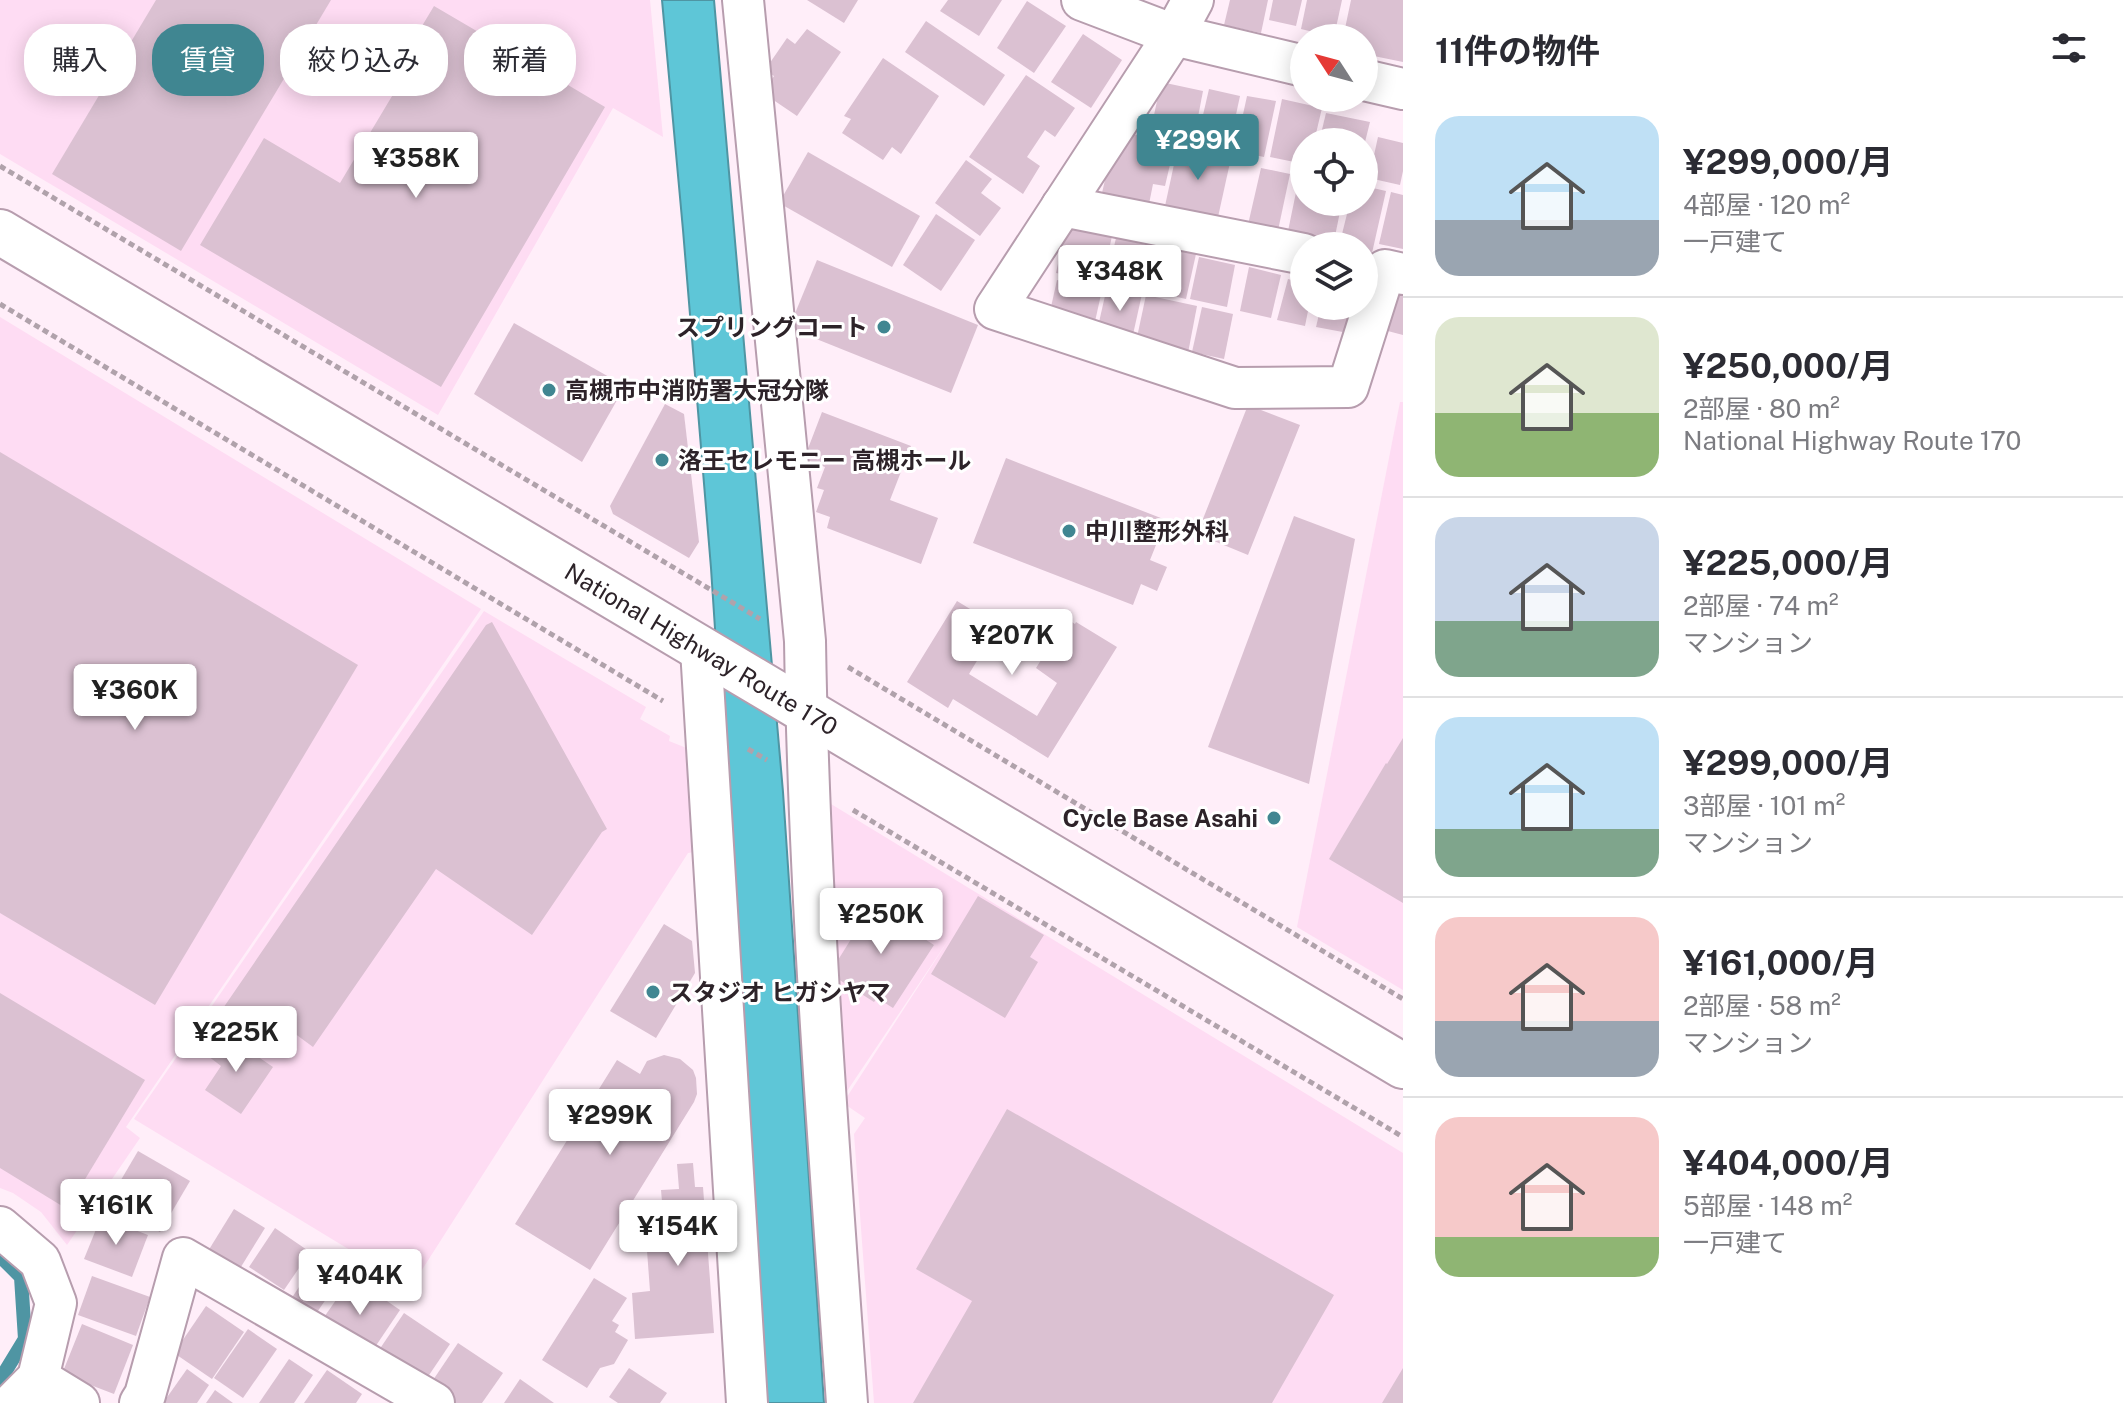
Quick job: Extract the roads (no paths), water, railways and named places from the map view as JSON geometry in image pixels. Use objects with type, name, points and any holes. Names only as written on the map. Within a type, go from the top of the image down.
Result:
[{"type":"highway","name":"National Highway Route 170","points":[[0,232],[1403,1066]]},
{"type":"street","points":[[743,0],[805,641],[826,1103],[847,1403]]},
{"type":"street","points":[[1082,0],[1174,35],[1290,63]]},
{"type":"street","points":[[1193,0],[1174,35],[995,309],[1235,388],[1348,387],[1384,270]]},
{"type":"street","points":[[1378,83],[1403,89]]},
{"type":"street","points":[[1062,206],[1290,251]]},
{"type":"street","points":[[701,649],[747,1403]]},
{"type":"street","points":[[0,1227],[40,1261],[56,1303],[26,1390],[79,1403]]},
{"type":"street","points":[[140,1403],[145,1395],[183,1258],[434,1403]]},
{"type":"water","points":[[662,0],[714,0],[783,792],[824,1403],[766,1403],[711,568]]},
{"type":"waterway","points":[[0,1256],[21,1277],[25,1339],[0,1380]]},
{"type":"place","name":"スプリングコート","points":[[884,327]]},
{"type":"place","name":"高槻市中消防署大冠分隊","points":[[549,390]]},
{"type":"place","name":"洛王セレモニー 高槻ホール","points":[[662,460]]},
{"type":"place","name":"中川整形外科","points":[[1069,531]]},
{"type":"place","name":"Cycle Base Asahi","points":[[1274,818]]},
{"type":"place","name":"スタジオ ヒガシヤマ","points":[[653,992]]}]
